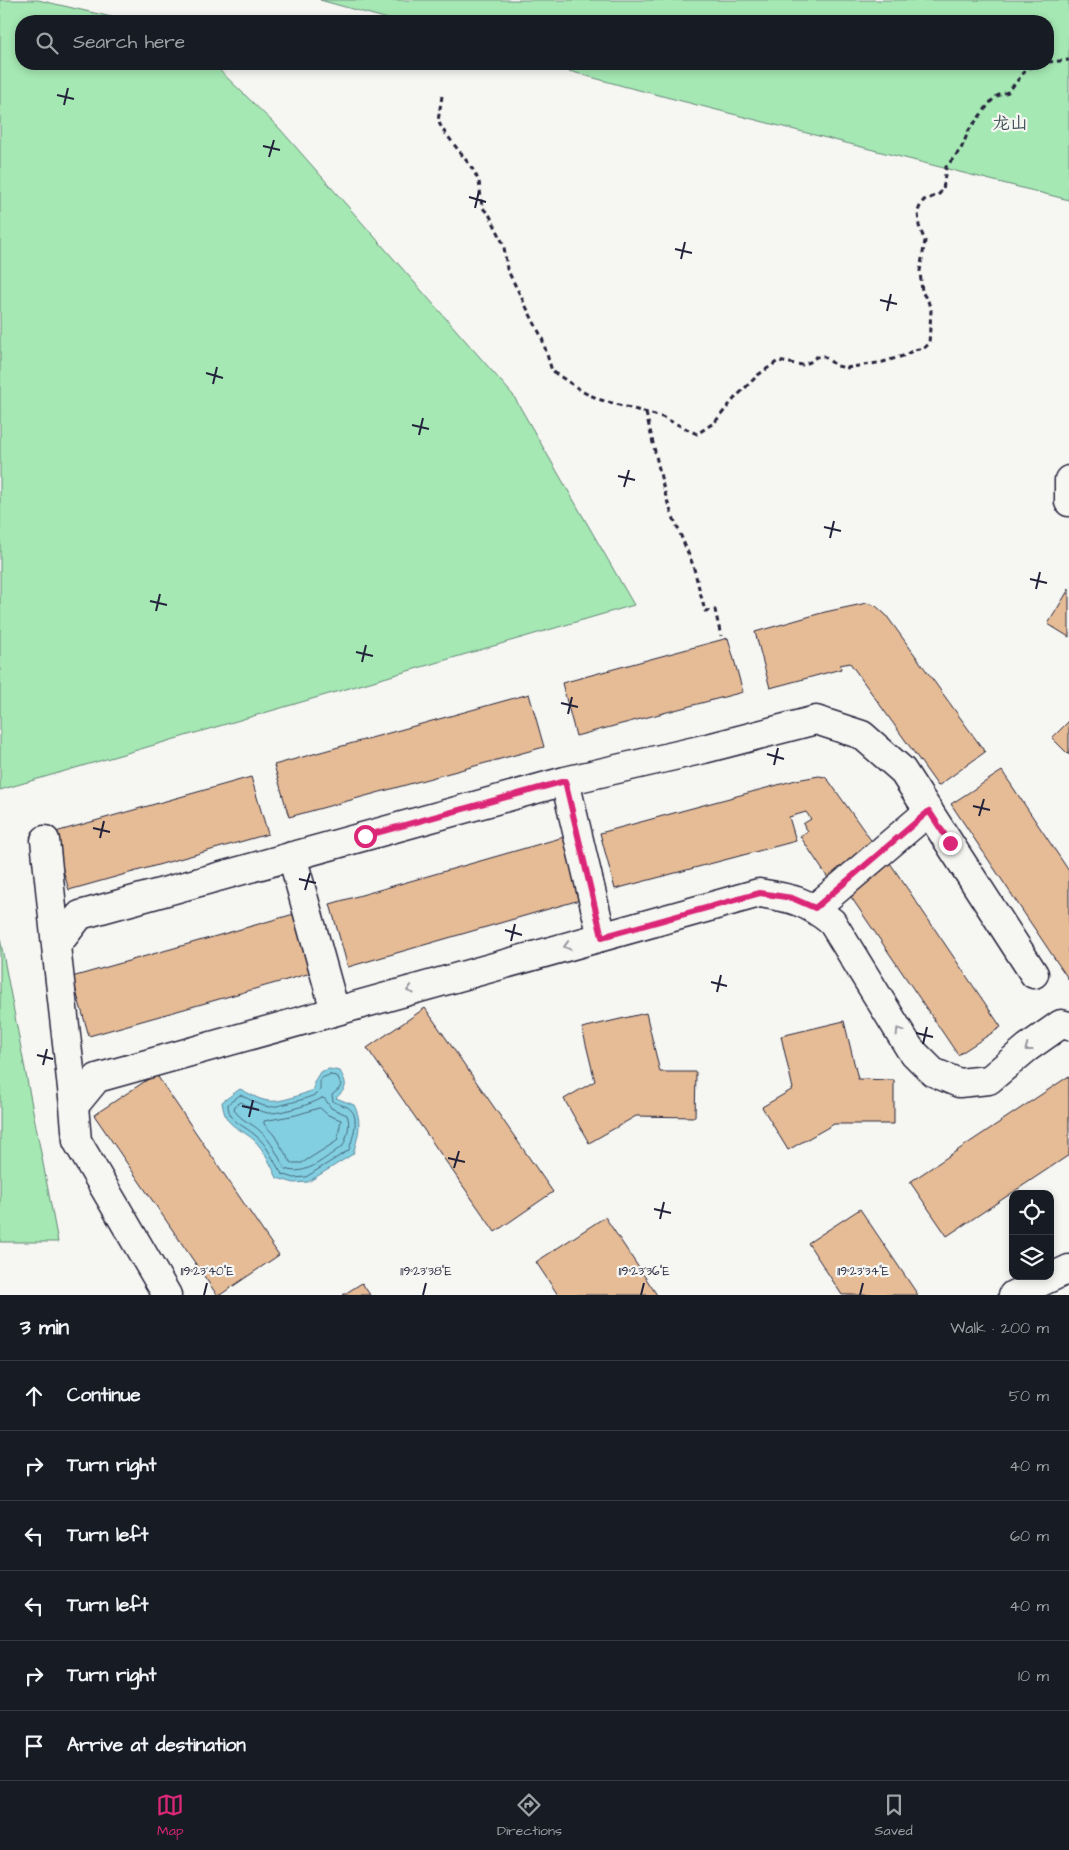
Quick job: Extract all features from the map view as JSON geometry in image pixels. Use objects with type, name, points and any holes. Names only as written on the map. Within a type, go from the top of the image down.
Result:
[{"type":"street","points":[[1069,480],[1069,502]]},
{"type":"street","points":[[56,946],[80,915],[565,781],[704,749],[816,720],[862,735],[902,770],[1034,974]]},
{"type":"street","points":[[565,781],[602,937]]},
{"type":"street","points":[[815,908],[929,811]]},
{"type":"street","points":[[45,840],[77,1141],[168,1295]]},
{"type":"street","points":[[292,856],[335,1011]]},
{"type":"street","points":[[74,1106],[97,1078],[760,893],[792,898],[815,908],[832,922],[910,1049],[933,1072],[959,1083],[989,1080],[1027,1048],[1061,1024],[1069,1026]]},
{"type":"street","points":[[1013,1295],[1069,1269]]},
{"type":"path","points":[[1054,61],[1069,60]]},
{"type":"path","points":[[442,96],[438,121],[472,168],[478,181],[482,206],[490,216],[500,236],[504,247],[507,269],[542,338],[552,371],[601,400],[662,417],[697,434],[715,422],[758,375],[778,361],[802,365],[816,357],[823,356],[837,366],[846,368],[883,362],[924,348],[929,344],[931,310],[928,300],[922,292],[920,271],[925,241],[918,218],[921,204],[924,200],[938,195],[943,190],[946,167],[961,149],[970,130],[993,99],[1010,90],[1026,70]]},
{"type":"path","points":[[646,413],[669,507],[693,565],[705,610],[715,610],[721,636]]},
{"type":"green space","points":[[0,0],[38,0],[103,15],[15,15],[15,70],[219,70],[280,129],[513,395],[634,605],[0,790]]},
{"type":"green space","name":"龙山","points":[[320,0],[1069,0],[1069,200],[566,70],[1054,70],[1054,15],[374,15]]},
{"type":"green space","points":[[0,938],[58,1242],[0,1242]]},
{"type":"water","points":[[329,1069],[340,1071],[345,1083],[344,1089],[336,1098],[354,1105],[357,1112],[359,1130],[353,1154],[308,1182],[294,1183],[277,1178],[258,1144],[229,1122],[222,1102],[240,1089],[265,1100],[279,1101],[292,1098],[314,1090],[314,1082],[320,1072]]},
{"type":"building","points":[[1069,589],[1069,637],[1048,624]]},
{"type":"building","points":[[867,603],[876,606],[886,615],[985,752],[938,786],[850,663],[840,665],[841,669],[770,688],[755,632],[825,612]]},
{"type":"building","points":[[728,638],[743,692],[576,736],[562,683]]},
{"type":"building","points":[[529,694],[544,747],[289,817],[274,765]]},
{"type":"building","points":[[1069,721],[1069,755],[1052,738]]},
{"type":"building","points":[[1002,771],[1069,871],[1069,980],[951,804]]},
{"type":"building","points":[[819,776],[825,777],[829,781],[875,846],[828,878],[800,836],[808,831],[803,824],[811,819],[806,812],[789,817],[796,841],[615,889],[600,833],[796,780]]},
{"type":"building","points":[[251,777],[268,834],[69,890],[52,833]]},
{"type":"building","points":[[564,837],[583,899],[348,967],[330,904]]},
{"type":"building","points":[[890,863],[1001,1027],[958,1055],[847,891]]},
{"type":"building","points":[[301,912],[318,971],[89,1036],[72,977]]},
{"type":"building","points":[[425,1008],[553,1192],[495,1232],[367,1048]]},
{"type":"building","points":[[646,1013],[660,1072],[696,1072],[695,1117],[636,1116],[589,1143],[564,1099],[595,1081],[582,1028]]},
{"type":"building","points":[[844,1021],[858,1079],[894,1080],[894,1124],[834,1124],[788,1150],[762,1107],[793,1089],[781,1036]]},
{"type":"building","points":[[156,1074],[279,1255],[220,1295],[217,1295],[94,1115]]},
{"type":"building","points":[[1069,1076],[1069,1155],[1016,1190],[1009,1190],[1009,1195],[947,1236],[910,1182]]},
{"type":"building","points":[[860,1209],[918,1295],[842,1295],[808,1243]]},
{"type":"building","points":[[605,1217],[657,1295],[558,1295],[536,1262]]},
{"type":"building","points":[[362,1283],[370,1295],[343,1295]]},
{"type":"route","points":[[365,836],[565,781],[602,937],[760,893],[792,898],[815,908],[929,811],[950,843]]}]
